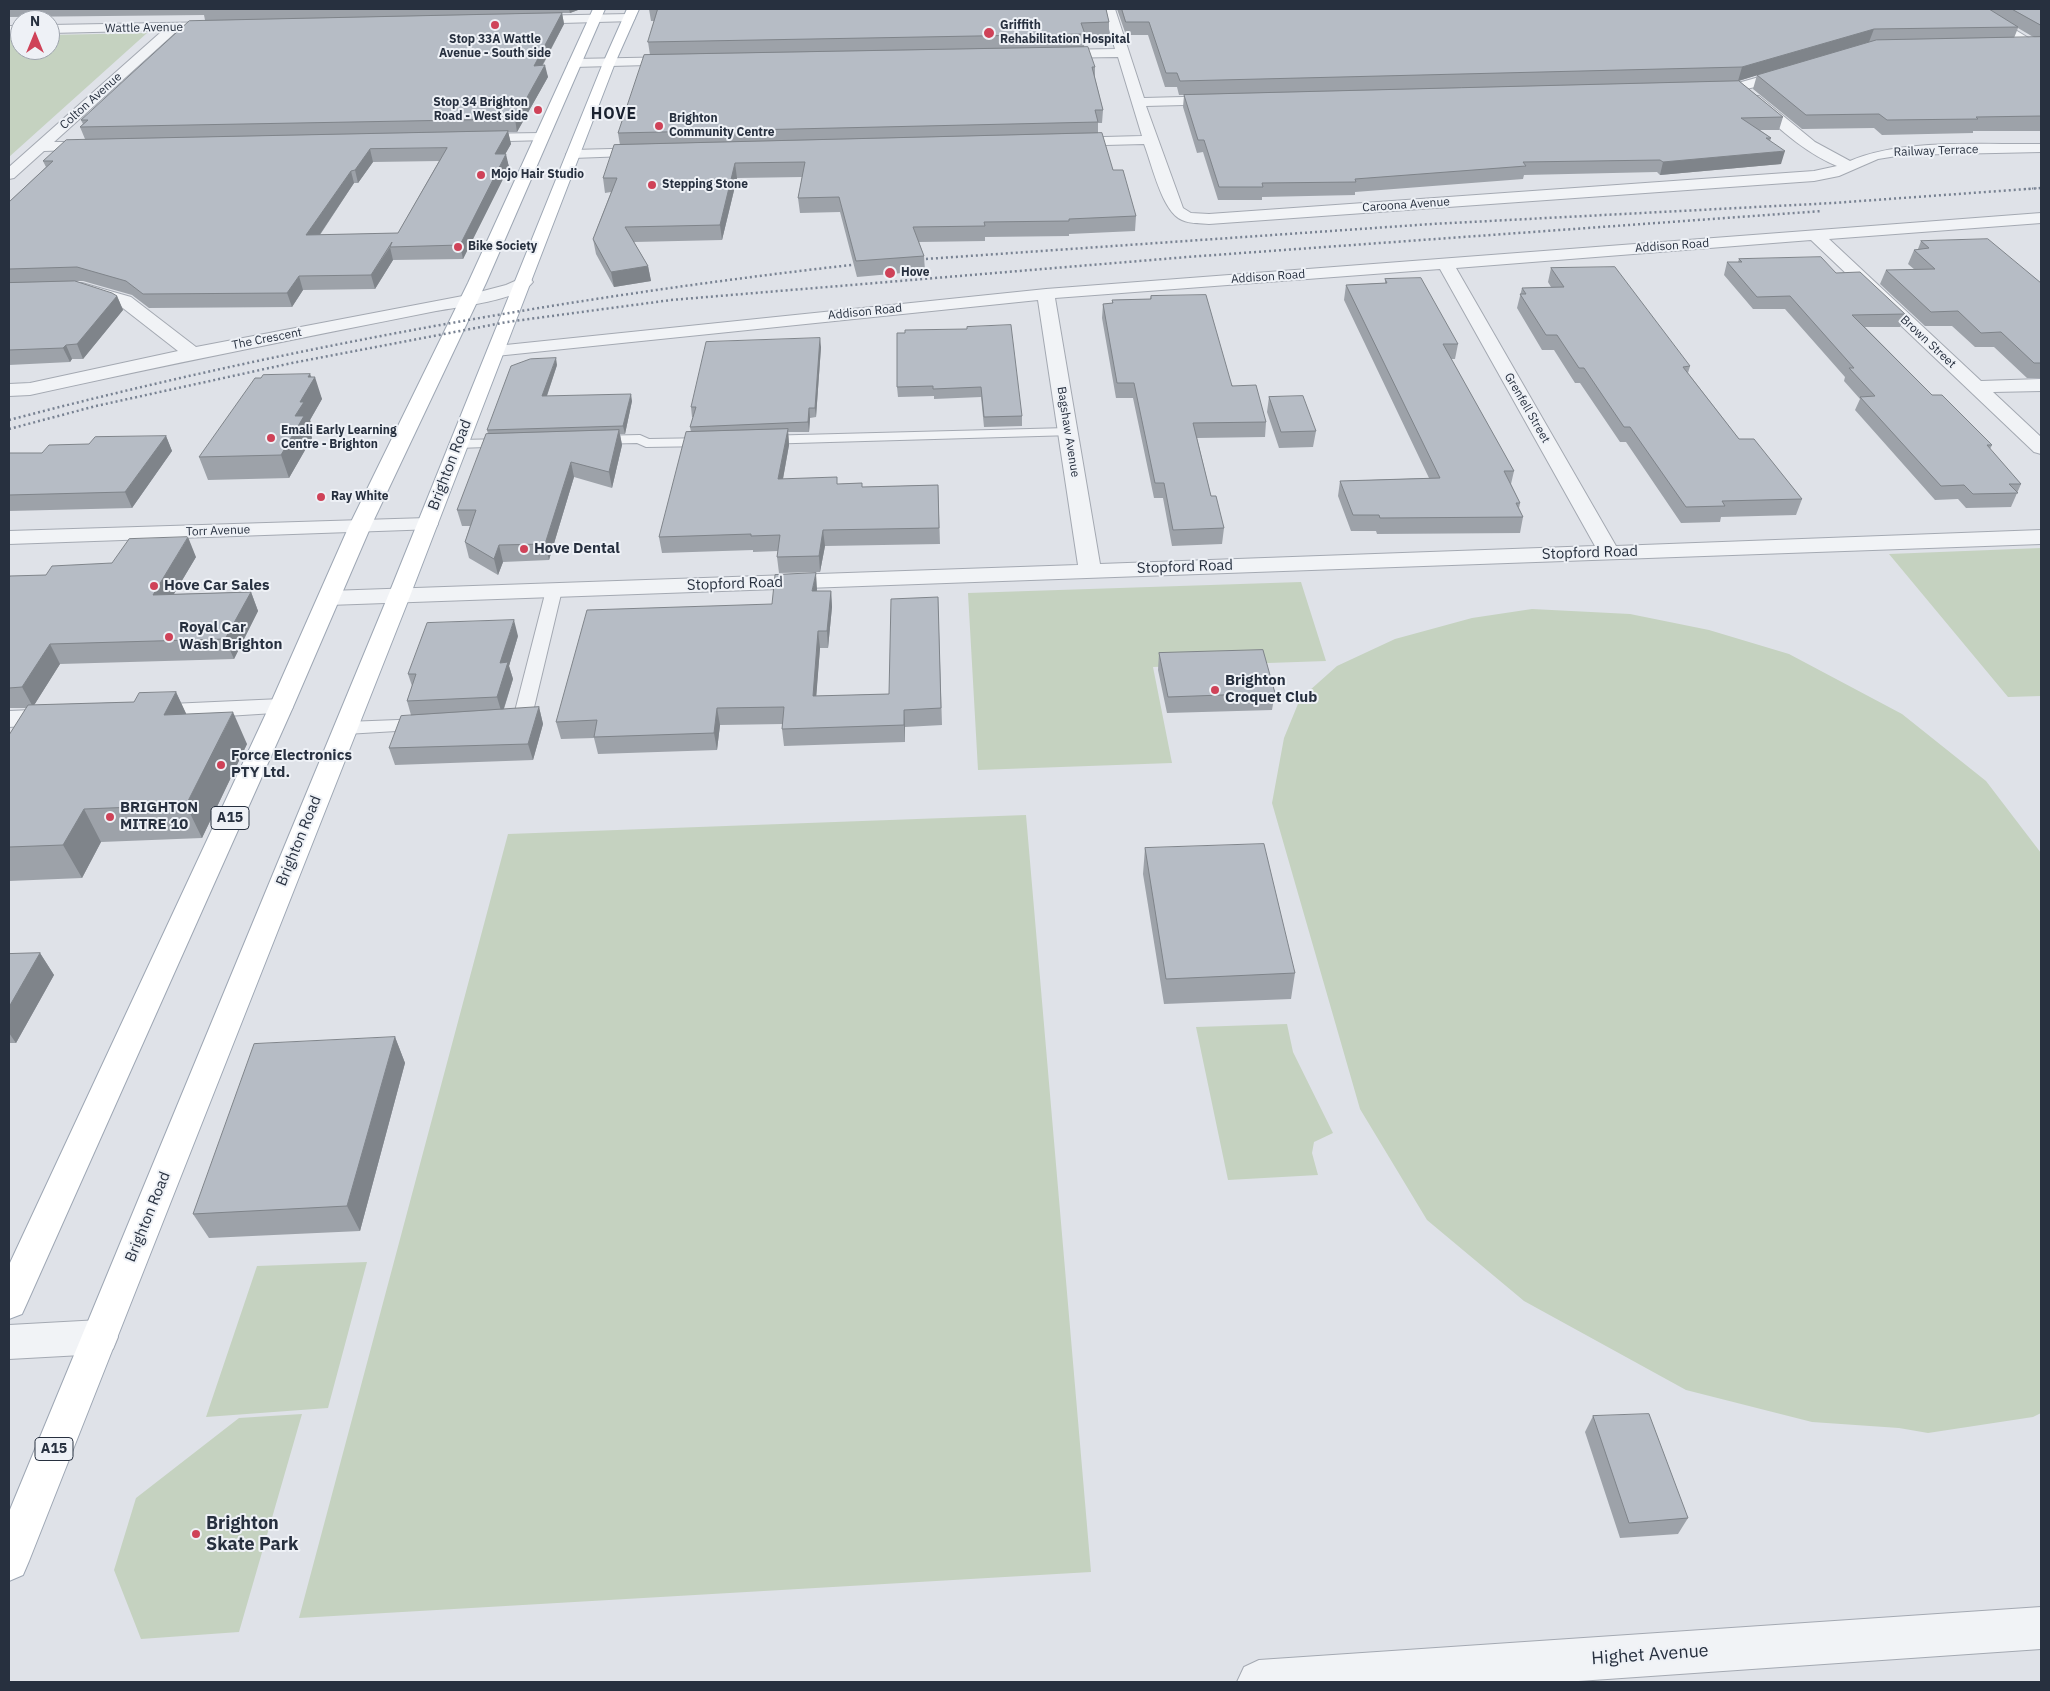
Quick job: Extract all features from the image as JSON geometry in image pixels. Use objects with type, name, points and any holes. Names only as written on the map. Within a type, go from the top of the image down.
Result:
[{"type":"main road","name":"A15","points":[[9,1304],[281,707],[360,526],[468,300],[597,14]]},
{"type":"main road","name":"Brighton Road","points":[[9,1561],[399,596],[609,63],[631,14]]},
{"type":"street","name":"Caroona Avenue","points":[[1109,9],[1150,140],[1176,210],[1187,217],[1209,219],[1814,176],[1834,172],[1848,166]]},
{"type":"street","points":[[1973,9],[2037,45]]},
{"type":"street","points":[[512,21],[597,14],[631,14]]},
{"type":"street","name":"Wattle Avenue","points":[[60,29],[234,26]]},
{"type":"street","name":"Colton Avenue","points":[[9,175],[174,27]]},
{"type":"street","points":[[2005,46],[2037,45]]},
{"type":"street","points":[[1044,54],[1124,53]]},
{"type":"street","points":[[574,63],[696,61]]},
{"type":"street","points":[[1690,89],[1739,88],[1805,68]]},
{"type":"street","points":[[1739,88],[1811,147],[1828,158],[1848,166]]},
{"type":"street","points":[[1139,102],[1237,100]]},
{"type":"street","points":[[457,139],[542,137]]},
{"type":"street","points":[[1050,142],[1150,140]]},
{"type":"street","points":[[40,147],[110,145]]},
{"type":"street","name":"Railway Terrace","points":[[1848,166],[1875,155],[1903,151],[2041,148]]},
{"type":"street","points":[[573,154],[661,152]]},
{"type":"street","name":"Addison Road","points":[[496,351],[1046,294],[2041,218]]},
{"type":"street","name":"Brown Street","points":[[1815,235],[2041,448]]},
{"type":"street","name":"Grenfell Street","points":[[1445,264],[1609,552]]},
{"type":"street","name":"The Crescent","points":[[9,390],[39,387],[193,353],[468,300],[512,289],[524,282]]},
{"type":"street","points":[[9,290],[82,288],[125,301],[193,353]]},
{"type":"street","name":"Bagshaw Avenue","points":[[1046,294],[1090,571]]},
{"type":"street","points":[[1976,387],[2041,385]]},
{"type":"street","name":"Torr Avenue","points":[[9,538],[427,524]]},
{"type":"street","name":"Stopford Road","points":[[329,598],[2041,537]]},
{"type":"street","points":[[124,714],[281,707]]},
{"type":"street","points":[[9,719],[76,716]]},
{"type":"street","points":[[9,1342],[100,1337]]},
{"type":"street","name":"Highet Avenue","points":[[1259,1682],[2041,1628]]},
{"type":"lane","points":[[744,441],[1068,432]]},
{"type":"lane","points":[[583,441],[640,439],[646,443],[725,441]]},
{"type":"lane","points":[[458,444],[526,442]]},
{"type":"lane","points":[[492,722],[522,720],[554,590]]},
{"type":"lane","points":[[346,728],[443,724]]},
{"type":"green space","points":[[147,33],[9,157],[9,35],[10,60],[60,60],[60,35]]},
{"type":"green space","points":[[2041,548],[2041,696],[2008,697],[1889,554]]},
{"type":"green space","points":[[1301,582],[1326,661],[1153,667],[1172,763],[978,770],[968,593]]},
{"type":"green space","points":[[1532,609],[1630,614],[1709,630],[1789,654],[1902,714],[1986,781],[2041,853],[2041,1413],[2033,1417],[1928,1433],[1899,1428],[1812,1422],[1686,1390],[1524,1301],[1427,1220],[1360,1109],[1272,803],[1284,738],[1300,699],[1337,666],[1395,639],[1472,618]]},
{"type":"green space","points":[[1026,815],[1091,1572],[299,1618],[508,834]]},
{"type":"green space","points":[[1287,1024],[1293,1052],[1333,1133],[1314,1142],[1312,1153],[1318,1175],[1228,1180],[1196,1027]]},
{"type":"green space","points":[[367,1262],[328,1408],[206,1417],[257,1266]]},
{"type":"green space","name":"Brighton Skate Park","points":[[302,1414],[239,1632],[141,1639],[114,1570],[136,1498],[239,1418]]},
{"type":"building","points":[[658,9],[1106,9],[1109,22],[1081,23],[1085,34],[648,42]]},
{"type":"building","points":[[1122,9],[1989,9],[2018,27],[1874,29],[1742,67],[1180,81],[1177,73],[1166,73],[1149,22],[1126,22]]},
{"type":"building","points":[[2012,9],[2041,9],[2041,25]]},
{"type":"building","points":[[562,13],[534,66],[545,65],[515,119],[80,127],[88,120],[81,120],[189,21]]},
{"type":"building","points":[[2041,37],[2041,116],[1887,120],[1879,114],[1806,115],[1757,75],[1876,40]]},
{"type":"building","points":[[1088,47],[1095,67],[1092,67],[1103,110],[1095,110],[1098,122],[618,133],[644,55]]},
{"type":"building","points":[[1739,81],[1783,117],[1741,118],[1771,138],[1766,138],[1785,151],[1663,162],[1660,160],[1523,162],[1526,166],[1355,179],[1356,182],[1262,183],[1263,187],[1219,187],[1204,140],[1198,140],[1184,95]]},
{"type":"building","points":[[508,131],[495,154],[506,154],[460,245],[390,247],[392,242],[371,275],[299,276],[287,293],[143,294],[126,281],[77,267],[9,269],[9,202],[53,161],[43,161],[66,140]],"holes":[[[447,148],[398,233],[306,235],[351,171],[355,170],[370,149]]]},
{"type":"building","points":[[1102,133],[1113,170],[1123,170],[1136,216],[1069,219],[1069,221],[984,222],[985,226],[913,227],[924,256],[856,261],[839,197],[798,198],[805,162],[735,163],[720,225],[625,227],[648,266],[611,272],[593,239],[617,178],[603,178],[614,145]]},
{"type":"building","points":[[1988,239],[2041,283],[2041,363],[2034,363],[2001,332],[1981,333],[1958,311],[1931,312],[1886,270],[1935,269],[1914,250],[1929,248],[1921,241]]},
{"type":"building","points":[[1821,257],[1836,273],[1860,272],[1905,314],[1852,315],[1932,395],[1942,395],[1992,445],[1987,445],[2021,484],[2009,484],[2018,493],[1973,494],[1964,485],[1941,486],[1860,397],[1875,396],[1849,368],[1854,368],[1790,296],[1757,297],[1727,262],[1742,262],[1739,259]]},
{"type":"building","points":[[1615,267],[1690,366],[1683,367],[1739,439],[1754,439],[1802,499],[1722,501],[1725,506],[1686,507],[1630,427],[1624,427],[1584,368],[1579,368],[1557,335],[1546,335],[1520,294],[1526,294],[1522,288],[1564,287],[1551,268]]},
{"type":"building","points":[[1421,278],[1458,344],[1443,344],[1514,471],[1504,471],[1520,503],[1516,503],[1523,517],[1380,518],[1379,515],[1353,515],[1340,481],[1440,478],[1346,285],[1387,283],[1385,279]]},
{"type":"building","points":[[75,281],[117,296],[77,344],[66,345],[63,348],[9,350],[9,283]]},
{"type":"building","points":[[1206,295],[1232,386],[1256,385],[1266,422],[1193,423],[1211,496],[1216,496],[1224,528],[1173,530],[1164,483],[1155,483],[1134,383],[1117,383],[1103,304],[1113,303],[1112,300],[1151,299],[1151,296]]},
{"type":"building","points":[[1011,325],[1022,416],[984,417],[981,387],[933,389],[933,386],[897,387],[897,333],[905,333],[905,330],[967,329],[967,327]]},
{"type":"building","points":[[820,338],[815,408],[809,408],[808,422],[690,427],[696,407],[691,407],[706,342]]},
{"type":"building","points":[[556,358],[542,396],[631,394],[623,426],[487,430],[511,366],[530,359]]},
{"type":"building","points":[[310,374],[308,377],[315,377],[300,402],[304,402],[295,416],[304,416],[281,455],[199,457],[255,378],[261,378],[263,375]]},
{"type":"building","points":[[1303,396],[1316,431],[1281,432],[1269,397]]},
{"type":"building","points":[[788,429],[778,479],[837,477],[837,484],[862,483],[862,487],[938,485],[939,528],[823,530],[819,556],[777,557],[780,535],[659,537],[686,432]]},
{"type":"building","points":[[619,430],[609,472],[571,462],[545,544],[499,545],[494,559],[465,542],[476,510],[457,510],[486,434]]},
{"type":"building","points":[[166,436],[125,492],[9,495],[9,453],[42,453],[49,445],[89,444],[95,437]]},
{"type":"building","points":[[188,537],[153,595],[251,592],[225,639],[50,644],[22,687],[9,688],[10,576],[46,575],[52,566],[112,563],[129,539]]},
{"type":"building","points":[[816,573],[812,591],[831,591],[827,631],[818,631],[813,696],[889,694],[891,599],[938,597],[941,708],[904,710],[904,725],[782,729],[784,707],[717,708],[714,733],[594,737],[597,720],[556,722],[587,610],[772,604],[775,575]]},
{"type":"building","points":[[514,620],[500,663],[508,662],[497,697],[407,701],[416,674],[408,674],[427,623]]},
{"type":"building","points":[[1263,650],[1275,693],[1168,697],[1159,653]]},
{"type":"building","points":[[176,692],[164,715],[233,712],[186,805],[84,809],[63,845],[9,847],[9,735],[28,705],[134,702],[139,693]]},
{"type":"building","points":[[539,707],[528,744],[389,748],[401,716]]},
{"type":"building","points":[[1264,844],[1295,973],[1166,979],[1145,848]]},
{"type":"building","points":[[40,953],[9,1007],[9,954]]},
{"type":"building","points":[[395,1037],[347,1206],[193,1214],[254,1044]]},
{"type":"building","points":[[1649,1414],[1688,1518],[1629,1523],[1593,1416]]},
{"type":"railway","points":[[911,260],[1432,224],[1833,203],[2041,188],[2025,189]]},
{"type":"railway","points":[[9,429],[96,406],[292,363],[507,322],[671,300],[1187,257],[1822,211]]},
{"type":"railway","points":[[9,420],[115,393],[222,369],[436,326],[652,291],[869,263]]},
{"type":"place","name":"Stop 33A Wattle Avenue - South side","points":[[495,25]]},
{"type":"place","name":"Griffith Rehabilitation Hospital","points":[[989,33]]},
{"type":"place","name":"Stop 34 Brighton Road - West side","points":[[538,110]]},
{"type":"place","name":"Brighton Community Centre","points":[[659,126]]},
{"type":"place","name":"Mojo Hair Studio","points":[[481,175]]},
{"type":"place","name":"Stepping Stone","points":[[652,185]]},
{"type":"place","name":"Bike Society","points":[[458,247]]},
{"type":"place","name":"Hove","points":[[890,273]]},
{"type":"place","name":"Emali Early Learning Centre - Brighton","points":[[271,438]]},
{"type":"place","name":"Ray White","points":[[321,497]]},
{"type":"place","name":"Hove Dental","points":[[524,549]]},
{"type":"place","name":"Hove Car Sales","points":[[154,586]]},
{"type":"place","name":"Royal Car Wash Brighton","points":[[169,637]]},
{"type":"place","name":"Brighton Croquet Club","points":[[1215,690]]},
{"type":"place","name":"Force Electronics PTY Ltd.","points":[[221,765]]},
{"type":"place","name":"BRIGHTON MITRE 10","points":[[110,817]]},
{"type":"place","name":"Brighton Skate Park","points":[[196,1534]]},
{"type":"district","name":"HOVE","points":[[614,114]]}]
